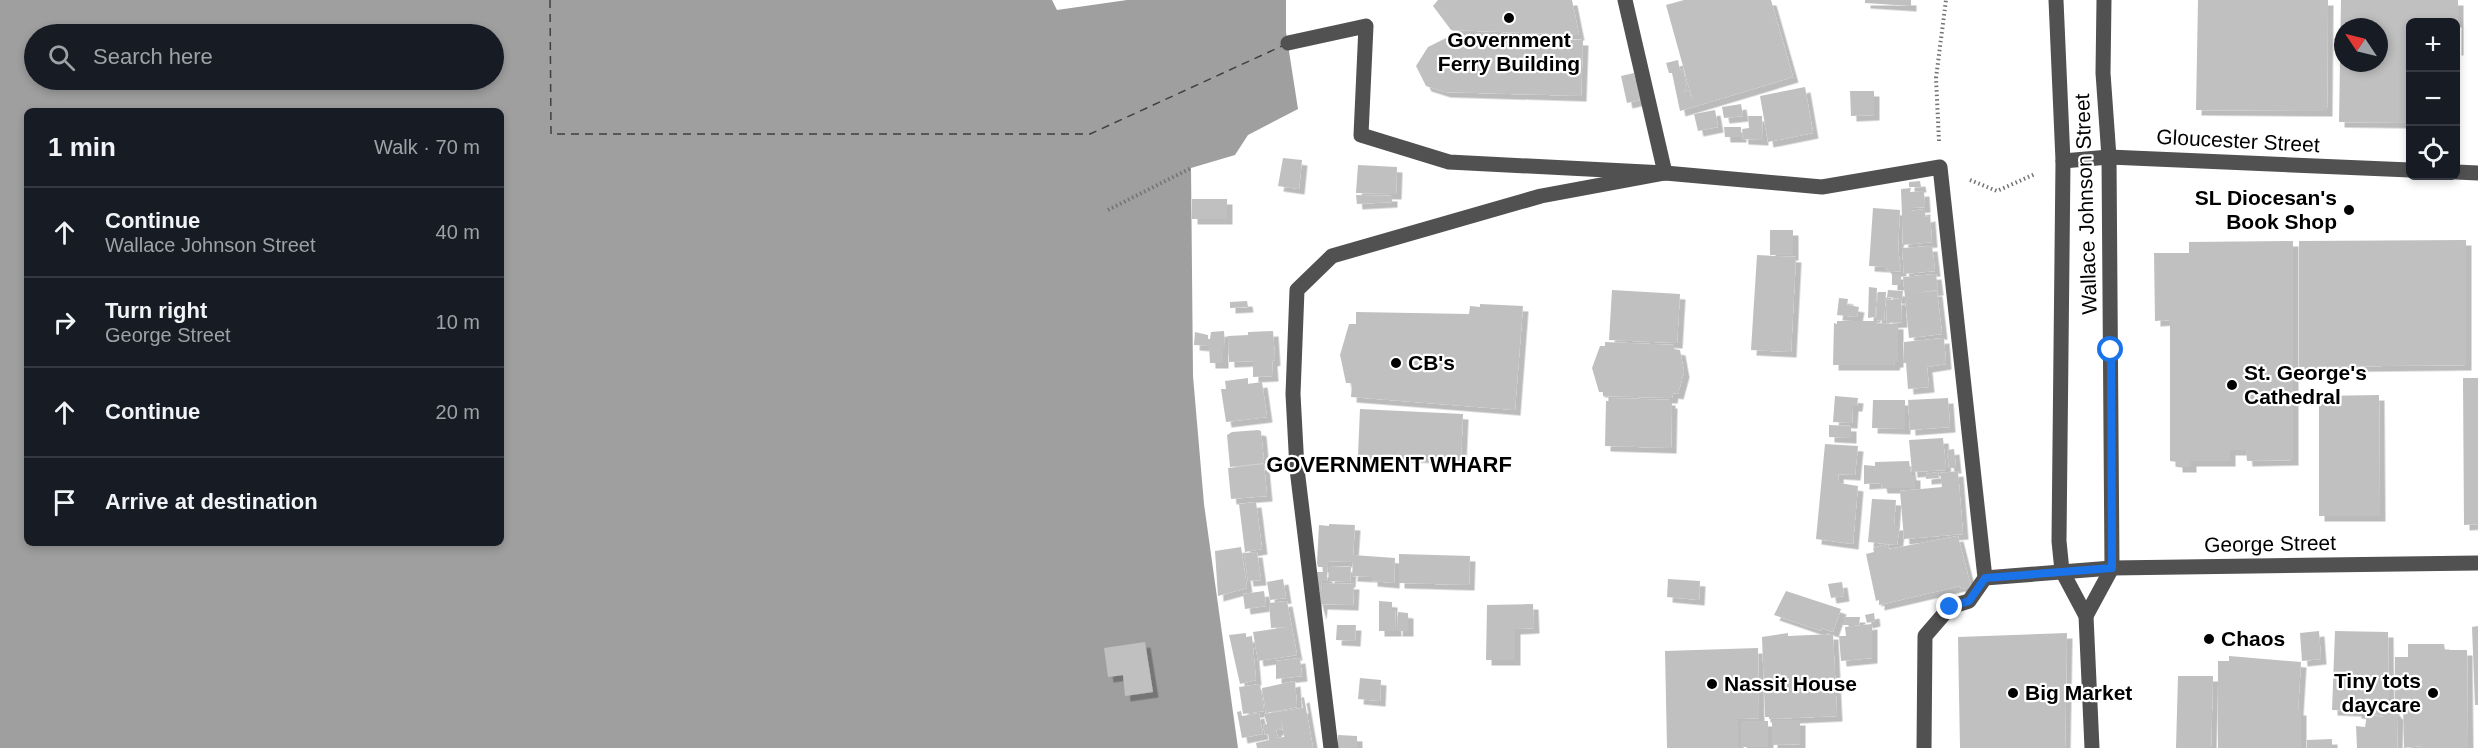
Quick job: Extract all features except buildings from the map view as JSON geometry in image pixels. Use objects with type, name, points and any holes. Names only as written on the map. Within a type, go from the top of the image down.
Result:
[{"type":"street","points":[[1625,0],[1665,173]]},
{"type":"street","name":"Wallace Johnson Street","points":[[2056,0],[2063,161],[2059,530],[2062,571],[2086,616],[2092,748]]},
{"type":"street","name":"Wallace Johnson Street","points":[[2086,616],[2112,568],[2109,157],[2103,73],[2104,0]]},
{"type":"street","points":[[1288,43],[1366,26],[1361,135],[1449,162],[1665,173],[1822,187],[1940,167],[1985,578],[1969,601],[1950,607],[1925,636],[1924,748]]},
{"type":"street","name":"Gloucester Street","points":[[2063,161],[2109,157],[2406,170]]},
{"type":"street","points":[[2460,172],[2478,173]]},
{"type":"street","points":[[1331,748],[1297,469],[1293,394],[1298,290],[1332,256],[1542,196],[1665,173]]},
{"type":"street","name":"George Street","points":[[1985,578],[2112,568],[2478,563]]},
{"type":"path","points":[[1946,0],[1935,78],[1940,167],[1997,190],[2063,161]]},
{"type":"path","points":[[1108,210],[1191,168]]},
{"type":"shaded area","points":[[0,0],[1052,0],[1057,10],[1127,0],[1286,0],[1286,32],[1298,109],[1248,135],[1235,155],[1191,168],[1193,376],[1204,504],[1238,748],[0,748]]},
{"type":"ferry route","points":[[550,0],[551,134],[1090,134],[1282,46]]},
{"type":"place","name":"Government Ferry Building","points":[[1509,18]]},
{"type":"place","name":"SL Diocesan's Book Shop","points":[[2349,210]]},
{"type":"place","name":"CB's","points":[[1396,363]]},
{"type":"place","name":"St. George's Cathedral","points":[[2232,385]]},
{"type":"place","name":"Chaos","points":[[2209,639]]},
{"type":"place","name":"Nassit House","points":[[1712,684]]},
{"type":"place","name":"Big Market","points":[[2013,693]]},
{"type":"place","name":"Tiny tots daycare","points":[[2433,693]]},
{"type":"district","name":"GOVERNMENT WHARF","points":[[1389,464]]},
{"type":"route","points":[[1950,607],[1969,601],[1985,578],[2112,568],[2111,350]]}]
